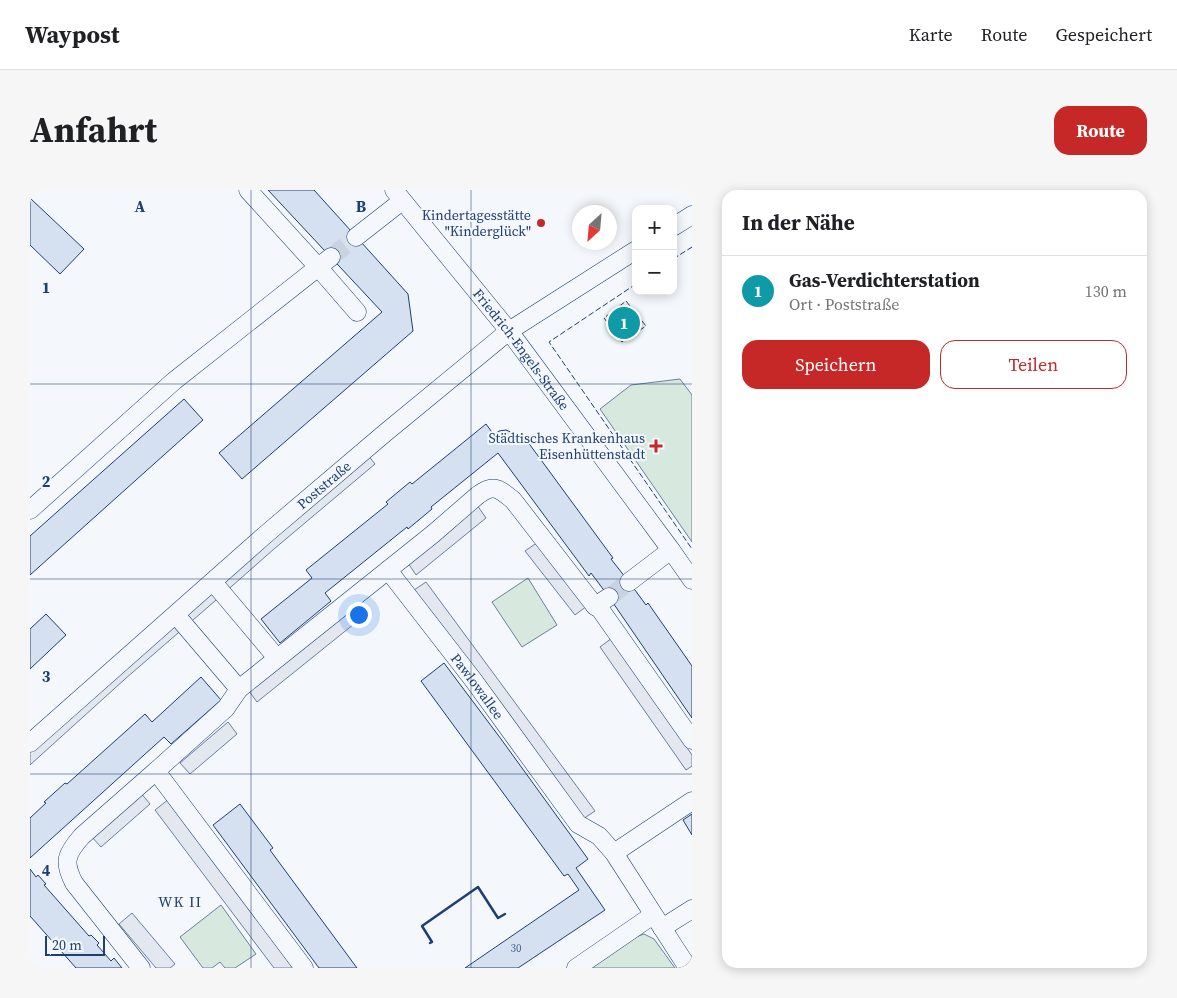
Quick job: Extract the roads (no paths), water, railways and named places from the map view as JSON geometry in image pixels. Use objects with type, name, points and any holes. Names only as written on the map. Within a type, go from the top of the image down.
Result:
[{"type":"street","points":[[248,190],[324,262],[357,312]]},
{"type":"street","name":"Friedrich-Engels-Straße","points":[[356,237],[398,195],[509,331],[692,580]]},
{"type":"street","points":[[677,224],[692,215]]},
{"type":"street","name":"Poststraße","points":[[30,743],[265,535],[509,331],[632,253]]},
{"type":"street","points":[[30,510],[174,381],[324,262]]},
{"type":"street","points":[[141,968],[74,883],[68,870],[67,859],[72,846],[226,708],[239,689],[486,490],[495,488],[513,500],[602,602],[600,609],[692,740]]},
{"type":"street","points":[[629,582],[671,550]]},
{"type":"street","name":"Pawlowallee","points":[[388,570],[474,681],[578,824],[599,836],[614,854],[688,968],[692,966]]},
{"type":"street","points":[[213,582],[276,658]]},
{"type":"street","points":[[176,615],[239,689]]},
{"type":"street","points":[[156,771],[304,968]]},
{"type":"street","points":[[614,854],[692,801]]},
{"type":"street","points":[[576,968],[658,921],[692,909]]},
{"type":"tunnel","points":[[331,257],[356,237]]},
{"type":"tunnel","points":[[609,597],[629,582]]},
{"type":"place","name":"Kindertagesstätte \"Kinderglück\"","points":[[541,223]]},
{"type":"place","name":"Gas-Verdichterstation","points":[[624,323]]},
{"type":"place","name":"Städtisches Krankenhaus Eisenhüttenstadt","points":[[656,446]]},
{"type":"district","name":"WK II","points":[[180,901]]}]
